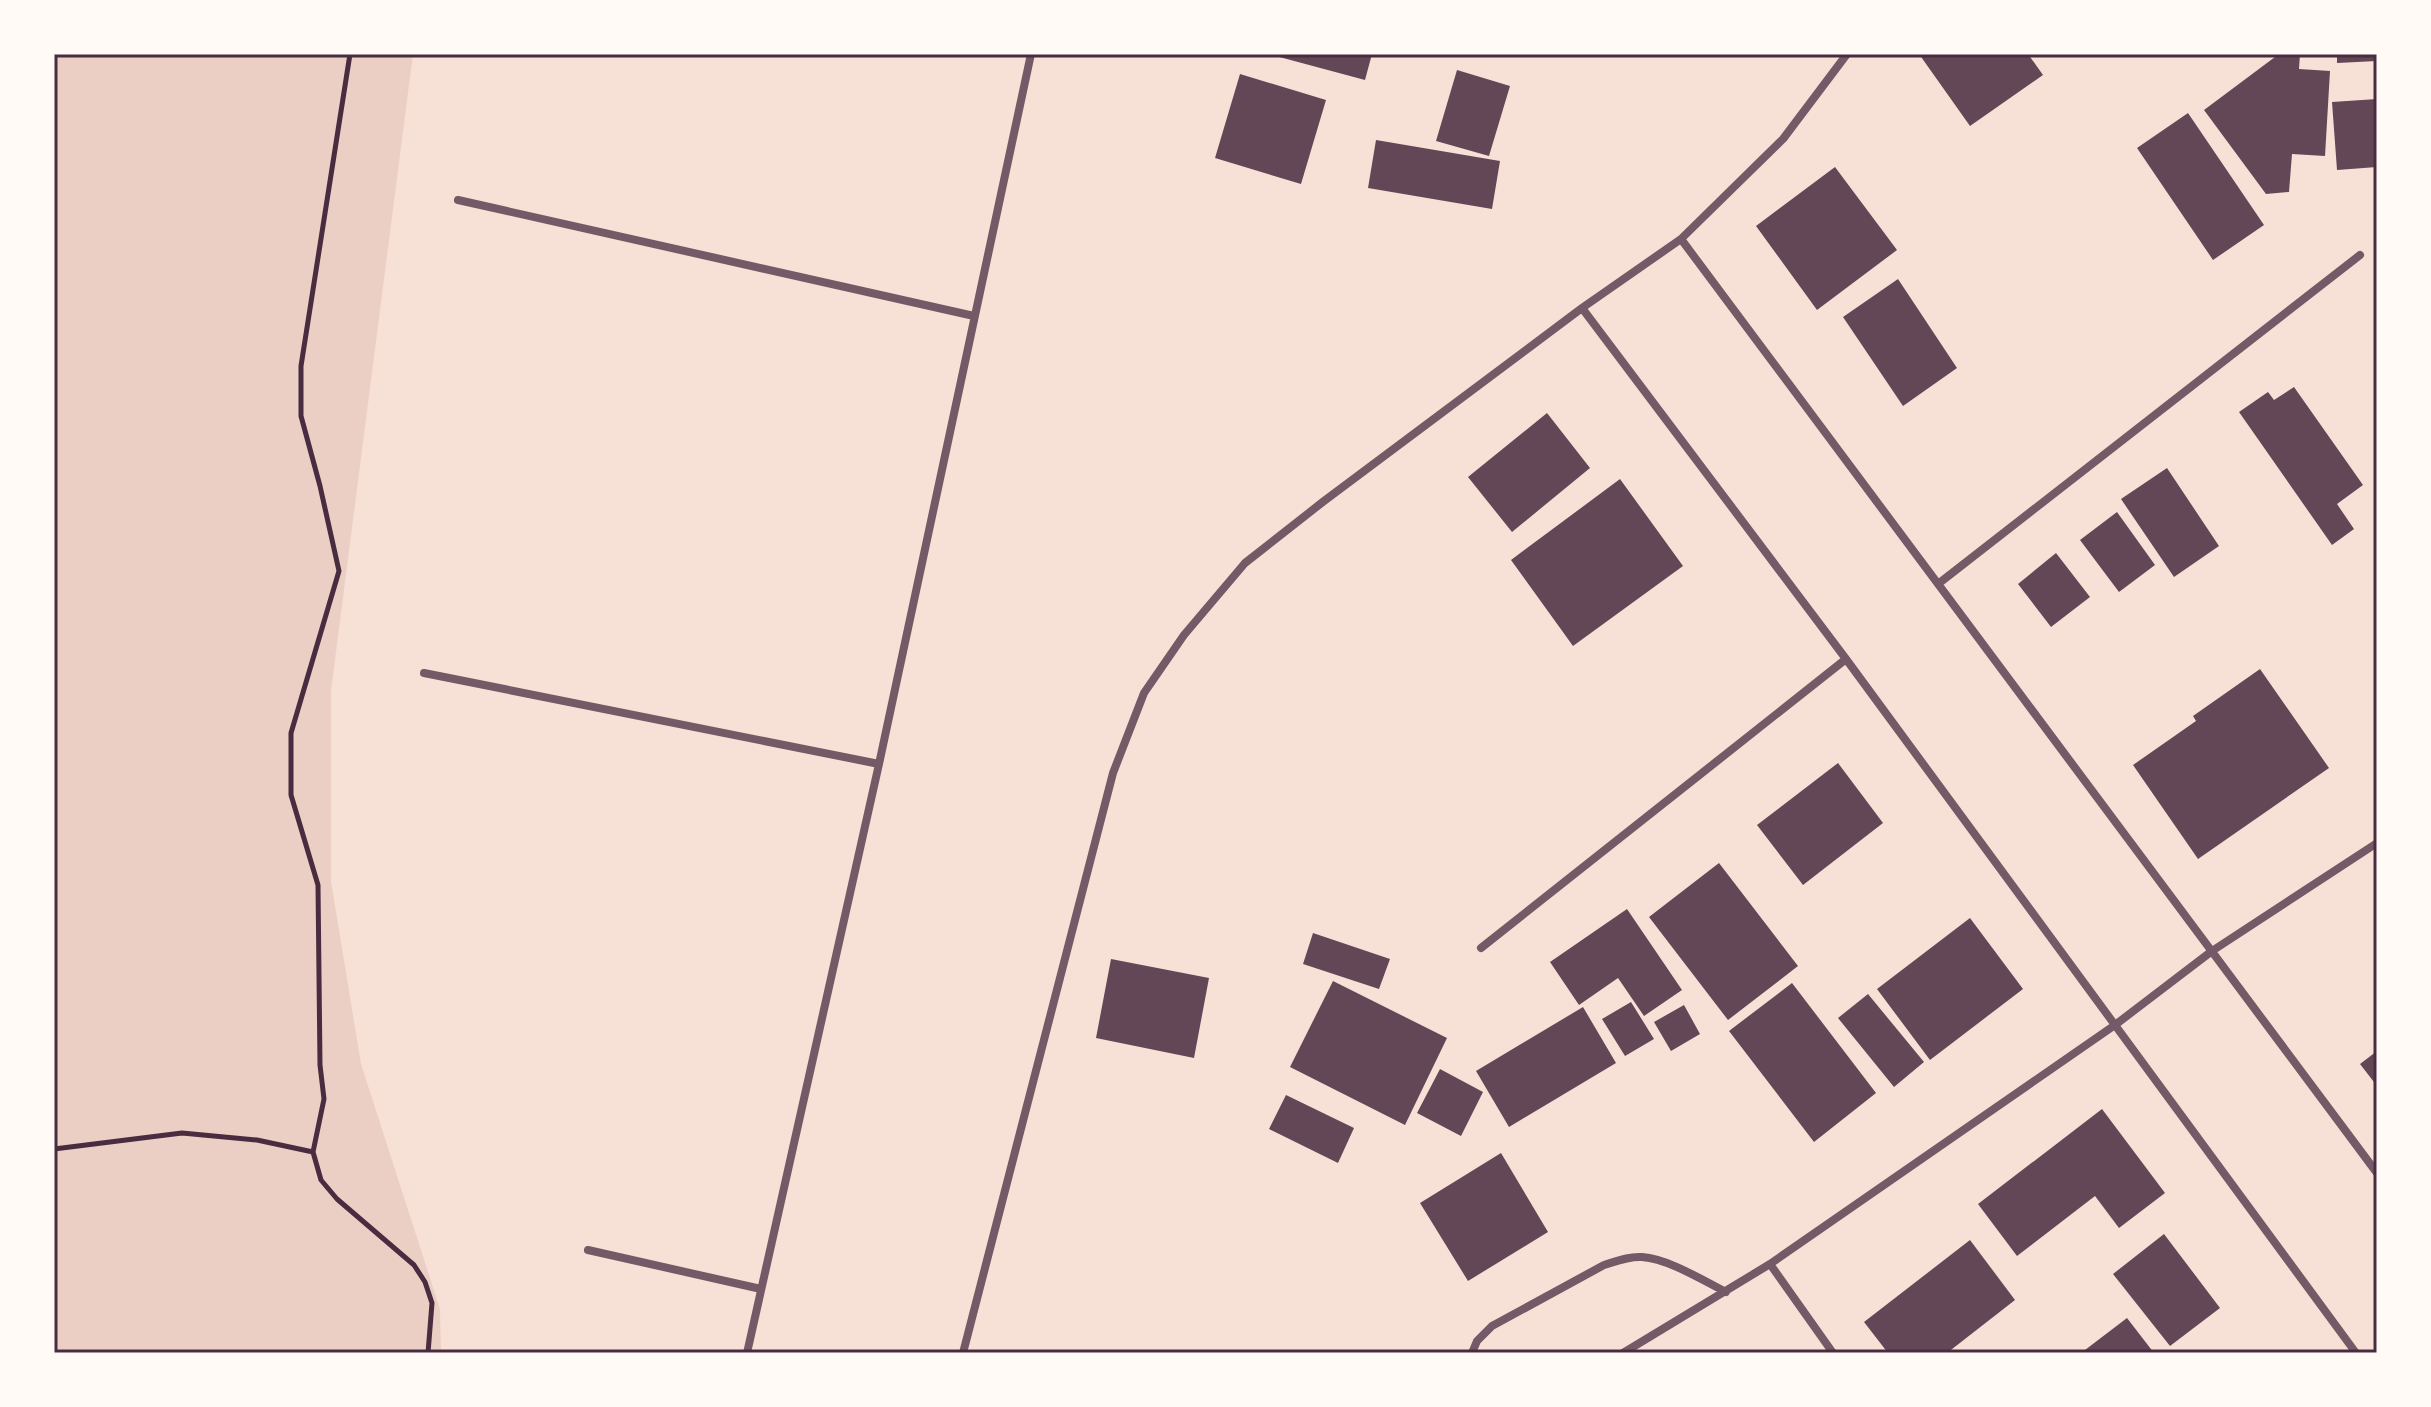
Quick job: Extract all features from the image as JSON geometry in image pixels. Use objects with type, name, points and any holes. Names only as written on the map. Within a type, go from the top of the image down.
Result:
[{"type":"street","points":[[747,1353],[879,764],[1031,54]]},
{"type":"street","points":[[963,1353],[1113,773],[1144,693],[1184,635],[1245,563],[1582,308],[1681,239],[1783,139],[1847,54]]},
{"type":"street","points":[[458,200],[974,316]]},
{"type":"street","points":[[1681,239],[2377,1173]]},
{"type":"street","points":[[1938,584],[2360,255]]},
{"type":"street","points":[[1582,308],[1846,659],[2356,1353]]},
{"type":"street","points":[[1481,948],[1846,659]]},
{"type":"street","points":[[424,673],[879,764]]},
{"type":"street","points":[[1623,1353],[1770,1264],[2115,1025],[2212,951],[2377,843]]},
{"type":"street","points":[[588,1250],[761,1289]]},
{"type":"street","points":[[1472,1353],[1477,1341],[1492,1326],[1604,1265],[1622,1259],[1641,1256],[1659,1260],[1726,1292]]},
{"type":"street","points":[[1770,1264],[1833,1353]]},
{"type":"path","points":[[350,54],[301,366],[301,416],[339,571],[291,733],[291,795],[318,885],[320,1065],[324,1099],[313,1152],[321,1180],[414,1265],[425,1282],[432,1303],[428,1353]]},
{"type":"path","points":[[54,1149],[182,1133],[257,1140],[313,1152]]},
{"type":"shaded area","points":[[54,54],[413,54],[331,691],[331,881],[361,1064],[440,1309],[441,1353],[54,1353]]},
{"type":"building","points":[[1268,54],[1372,54],[1365,80]]},
{"type":"building","points":[[1919,54],[2028,54],[2043,75],[1970,126]]},
{"type":"building","points":[[2279,54],[2300,54],[2299,69],[2330,71],[2325,156],[2292,154],[2289,192],[2266,194],[2204,110]]},
{"type":"building","points":[[2337,54],[2377,54],[2377,61],[2337,63]]},
{"type":"building","points":[[1457,70],[1510,86],[1489,156],[1436,141]]},
{"type":"building","points":[[1240,74],[1326,100],[1301,184],[1215,158]]},
{"type":"building","points":[[2377,99],[2377,167],[2337,170],[2332,102]]},
{"type":"building","points":[[2188,113],[2264,225],[2213,260],[2137,148]]},
{"type":"building","points":[[1376,140],[1500,161],[1492,209],[1368,188]]},
{"type":"building","points":[[1835,167],[1897,250],[1817,310],[1756,226]]},
{"type":"building","points":[[1898,279],[1957,368],[1903,406],[1843,317]]},
{"type":"building","points":[[2294,387],[2363,485],[2337,504],[2354,529],[2332,545],[2239,412],[2268,392],[2274,400]]},
{"type":"building","points":[[1547,413],[1590,468],[1512,532],[1468,477]]},
{"type":"building","points":[[2167,468],[2219,546],[2174,577],[2121,499]]},
{"type":"building","points":[[1620,479],[1683,566],[1573,646],[1511,560]]},
{"type":"building","points":[[2117,512],[2155,565],[2119,592],[2080,540]]},
{"type":"building","points":[[2056,553],[2090,597],[2051,627],[2018,584]]},
{"type":"building","points":[[2260,669],[2329,768],[2198,859],[2133,765],[2196,721],[2193,716]]},
{"type":"building","points":[[1838,763],[1883,823],[1803,885],[1757,825]]},
{"type":"building","points":[[1719,863],[1798,966],[1728,1020],[1649,917]]},
{"type":"building","points":[[1627,909],[1682,990],[1644,1016],[1618,978],[1579,1005],[1550,962]]},
{"type":"building","points":[[1970,918],[2023,989],[1930,1060],[1877,989]]},
{"type":"building","points":[[1313,933],[1390,959],[1379,989],[1303,964]]},
{"type":"building","points":[[1111,959],[1209,978],[1194,1058],[1096,1038]]},
{"type":"building","points":[[1333,981],[1447,1038],[1405,1125],[1290,1067]]},
{"type":"building","points":[[1792,983],[1876,1093],[1814,1142],[1729,1031]]},
{"type":"building","points":[[1868,994],[1924,1062],[1894,1087],[1838,1018]]},
{"type":"building","points":[[1631,1002],[1654,1039],[1625,1056],[1602,1019]]},
{"type":"building","points":[[1684,1005],[1700,1034],[1671,1051],[1654,1022]]},
{"type":"building","points":[[1583,1007],[1616,1063],[1509,1127],[1476,1071]]},
{"type":"building","points":[[2377,1051],[2377,1086],[2360,1064]]},
{"type":"building","points":[[1440,1069],[1483,1092],[1461,1136],[1417,1113]]},
{"type":"building","points":[[1286,1095],[1354,1128],[1338,1163],[1269,1129]]},
{"type":"building","points":[[2102,1109],[2165,1193],[2119,1228],[2095,1196],[2017,1256],[1978,1204]]},
{"type":"building","points":[[1501,1153],[1548,1232],[1468,1281],[1420,1203]]},
{"type":"building","points":[[2164,1234],[2220,1308],[2170,1346],[2113,1274]]},
{"type":"building","points":[[1970,1240],[2015,1300],[1947,1353],[1888,1353],[1864,1322]]},
{"type":"building","points":[[2127,1318],[2154,1353],[2088,1353],[2085,1350]]}]
